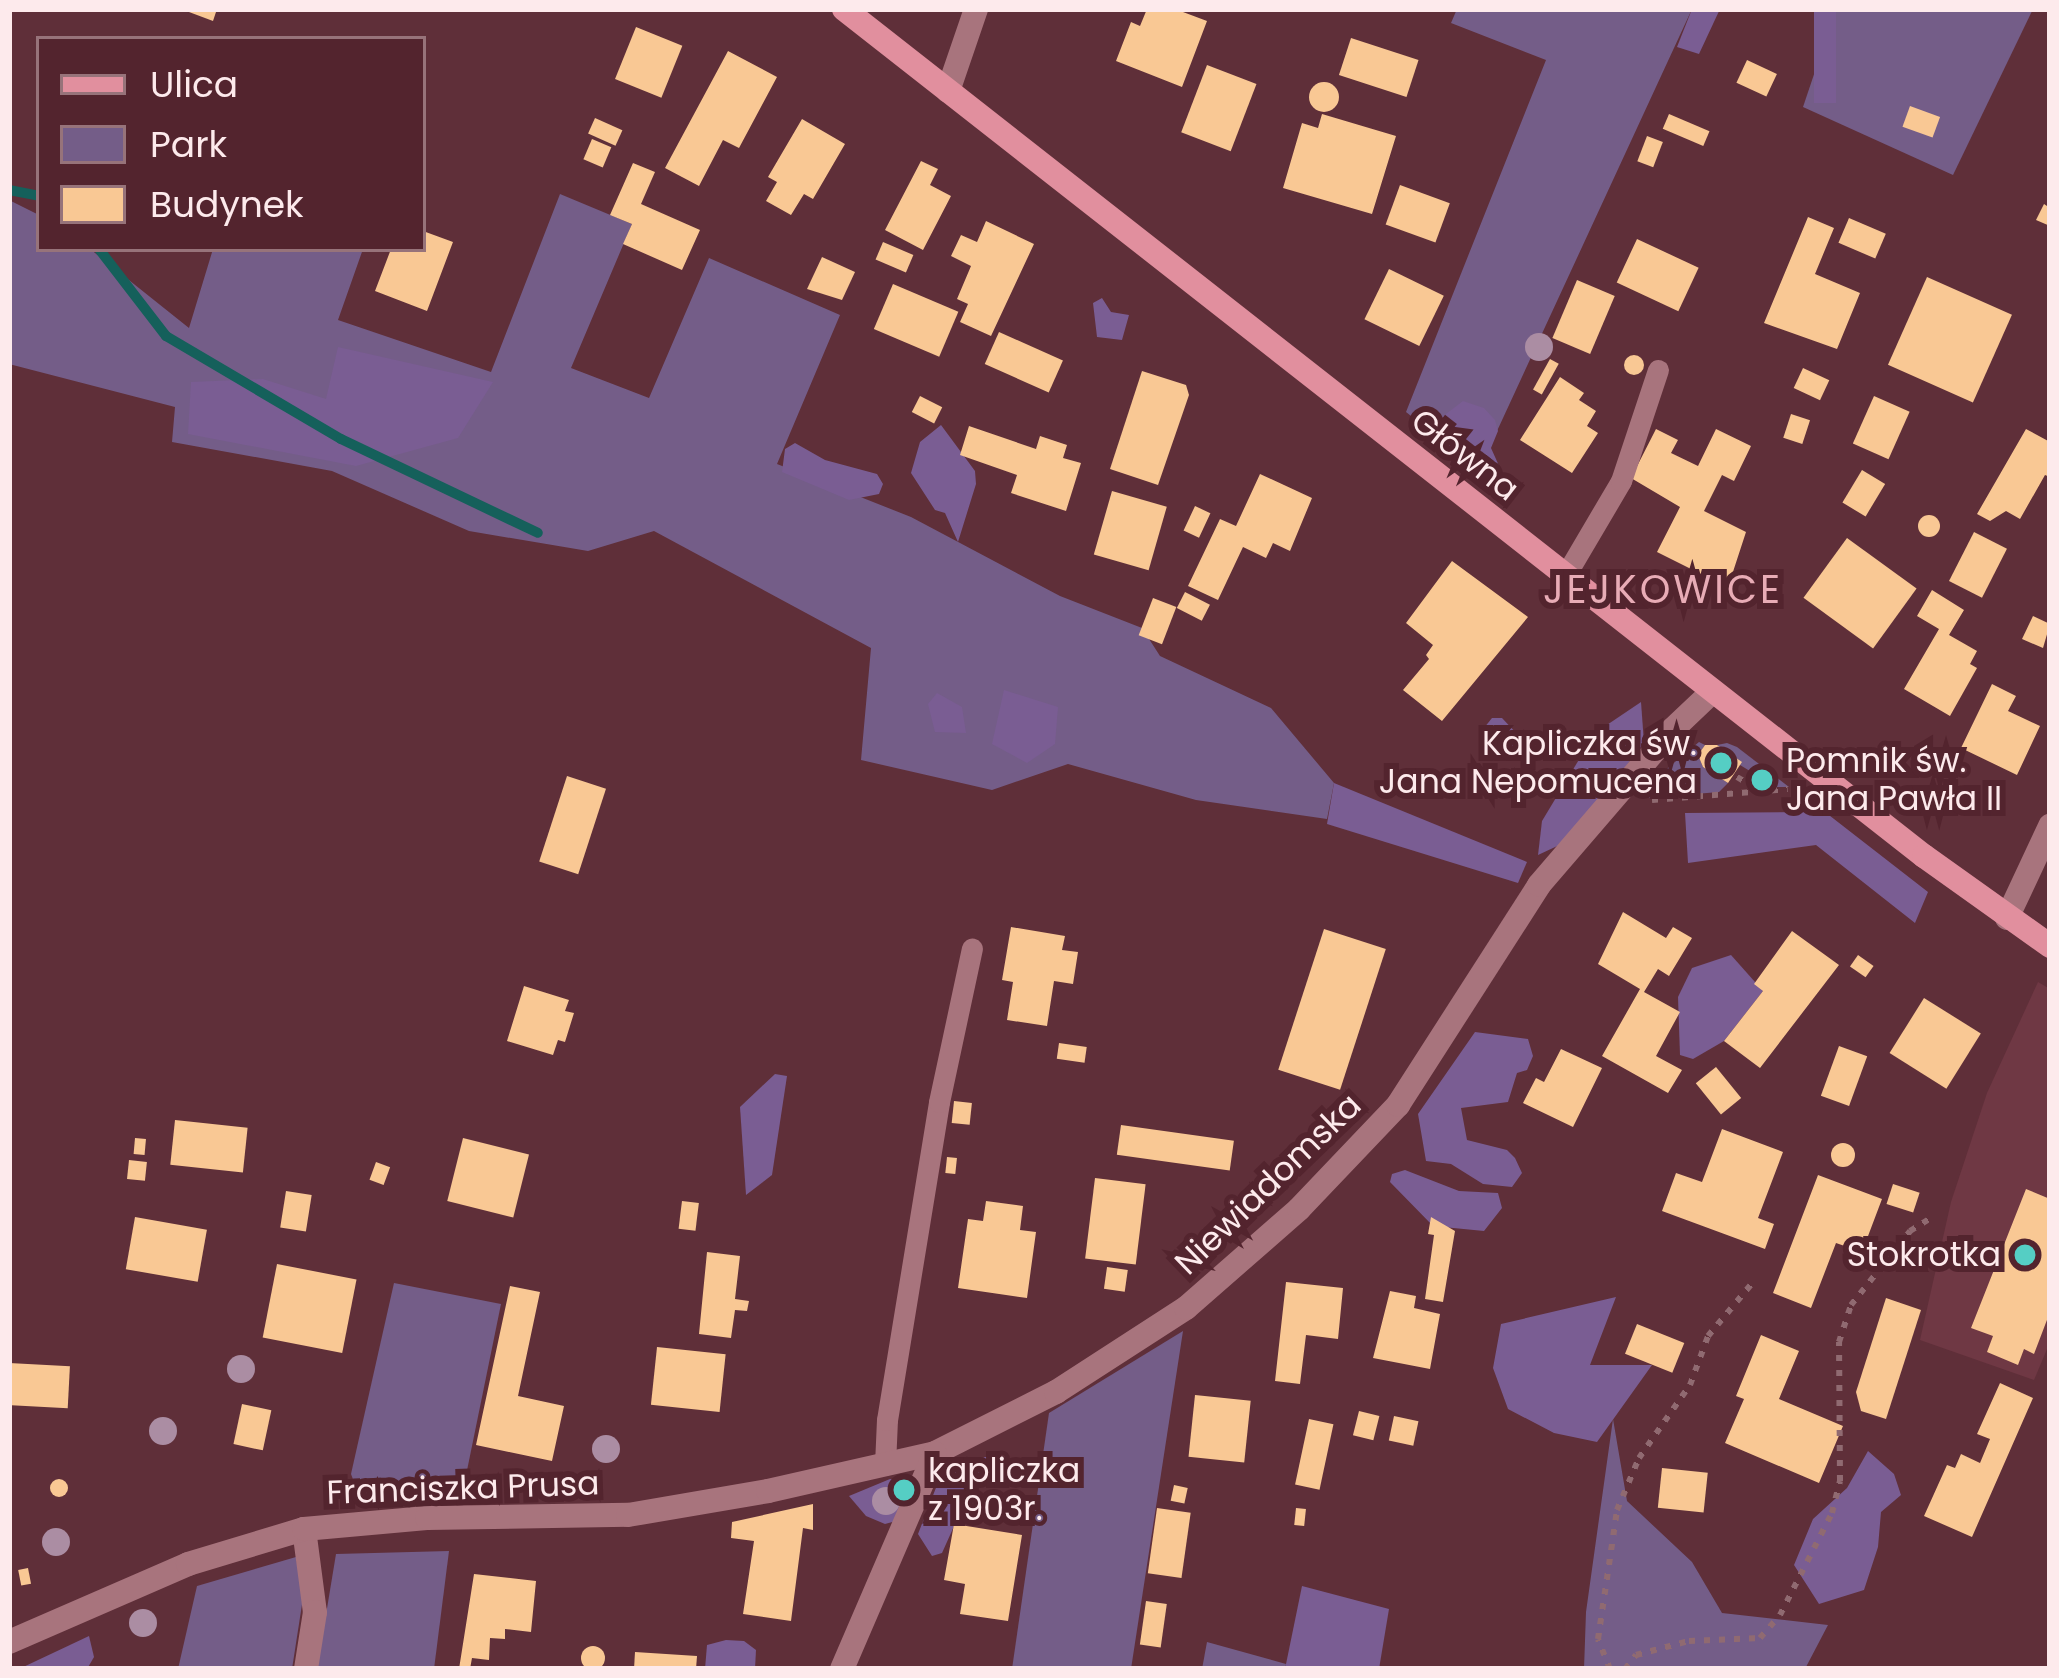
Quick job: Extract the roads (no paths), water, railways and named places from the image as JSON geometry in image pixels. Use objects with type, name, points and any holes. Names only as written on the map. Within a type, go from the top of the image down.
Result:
[{"type":"street","name":"Główna","points":[[844,9],[1565,577],[2007,918],[2050,946]]},
{"type":"street","points":[[948,91],[976,9]]},
{"type":"street","name":"Niewiadomska","points":[[935,1453],[1057,1392],[1168,1320],[1299,1209],[1398,1105],[1539,885],[1673,729],[1713,691]]},
{"type":"street","points":[[2007,918],[2050,826]]},
{"type":"street","points":[[842,1669],[935,1453]]},
{"type":"street","name":"Franciszka Prusa","points":[[9,1642],[188,1564],[304,1528],[427,1518],[628,1515],[935,1453]]},
{"type":"street","points":[[304,1528],[315,1612],[306,1669]]},
{"type":"lane","points":[[1565,577],[1621,481],[1658,370]]},
{"type":"lane","points":[[885,1465],[887,1420],[939,1102],[971,949]]},
{"type":"waterway","points":[[9,190],[36,195]]},
{"type":"waterway","points":[[101,252],[166,336],[341,439],[538,533]]},
{"type":"place","name":"Kapliczka św. Jana Nepomucena","points":[[1721,763]]},
{"type":"place","name":"Pomnik św. Jana Pawła II","points":[[1762,780]]},
{"type":"place","name":"Stokrotka","points":[[2025,1255]]},
{"type":"place","name":"kapliczka z 1903r.","points":[[904,1490]]},
{"type":"district","name":"JEJKOWICE","points":[[1663,590]]}]
